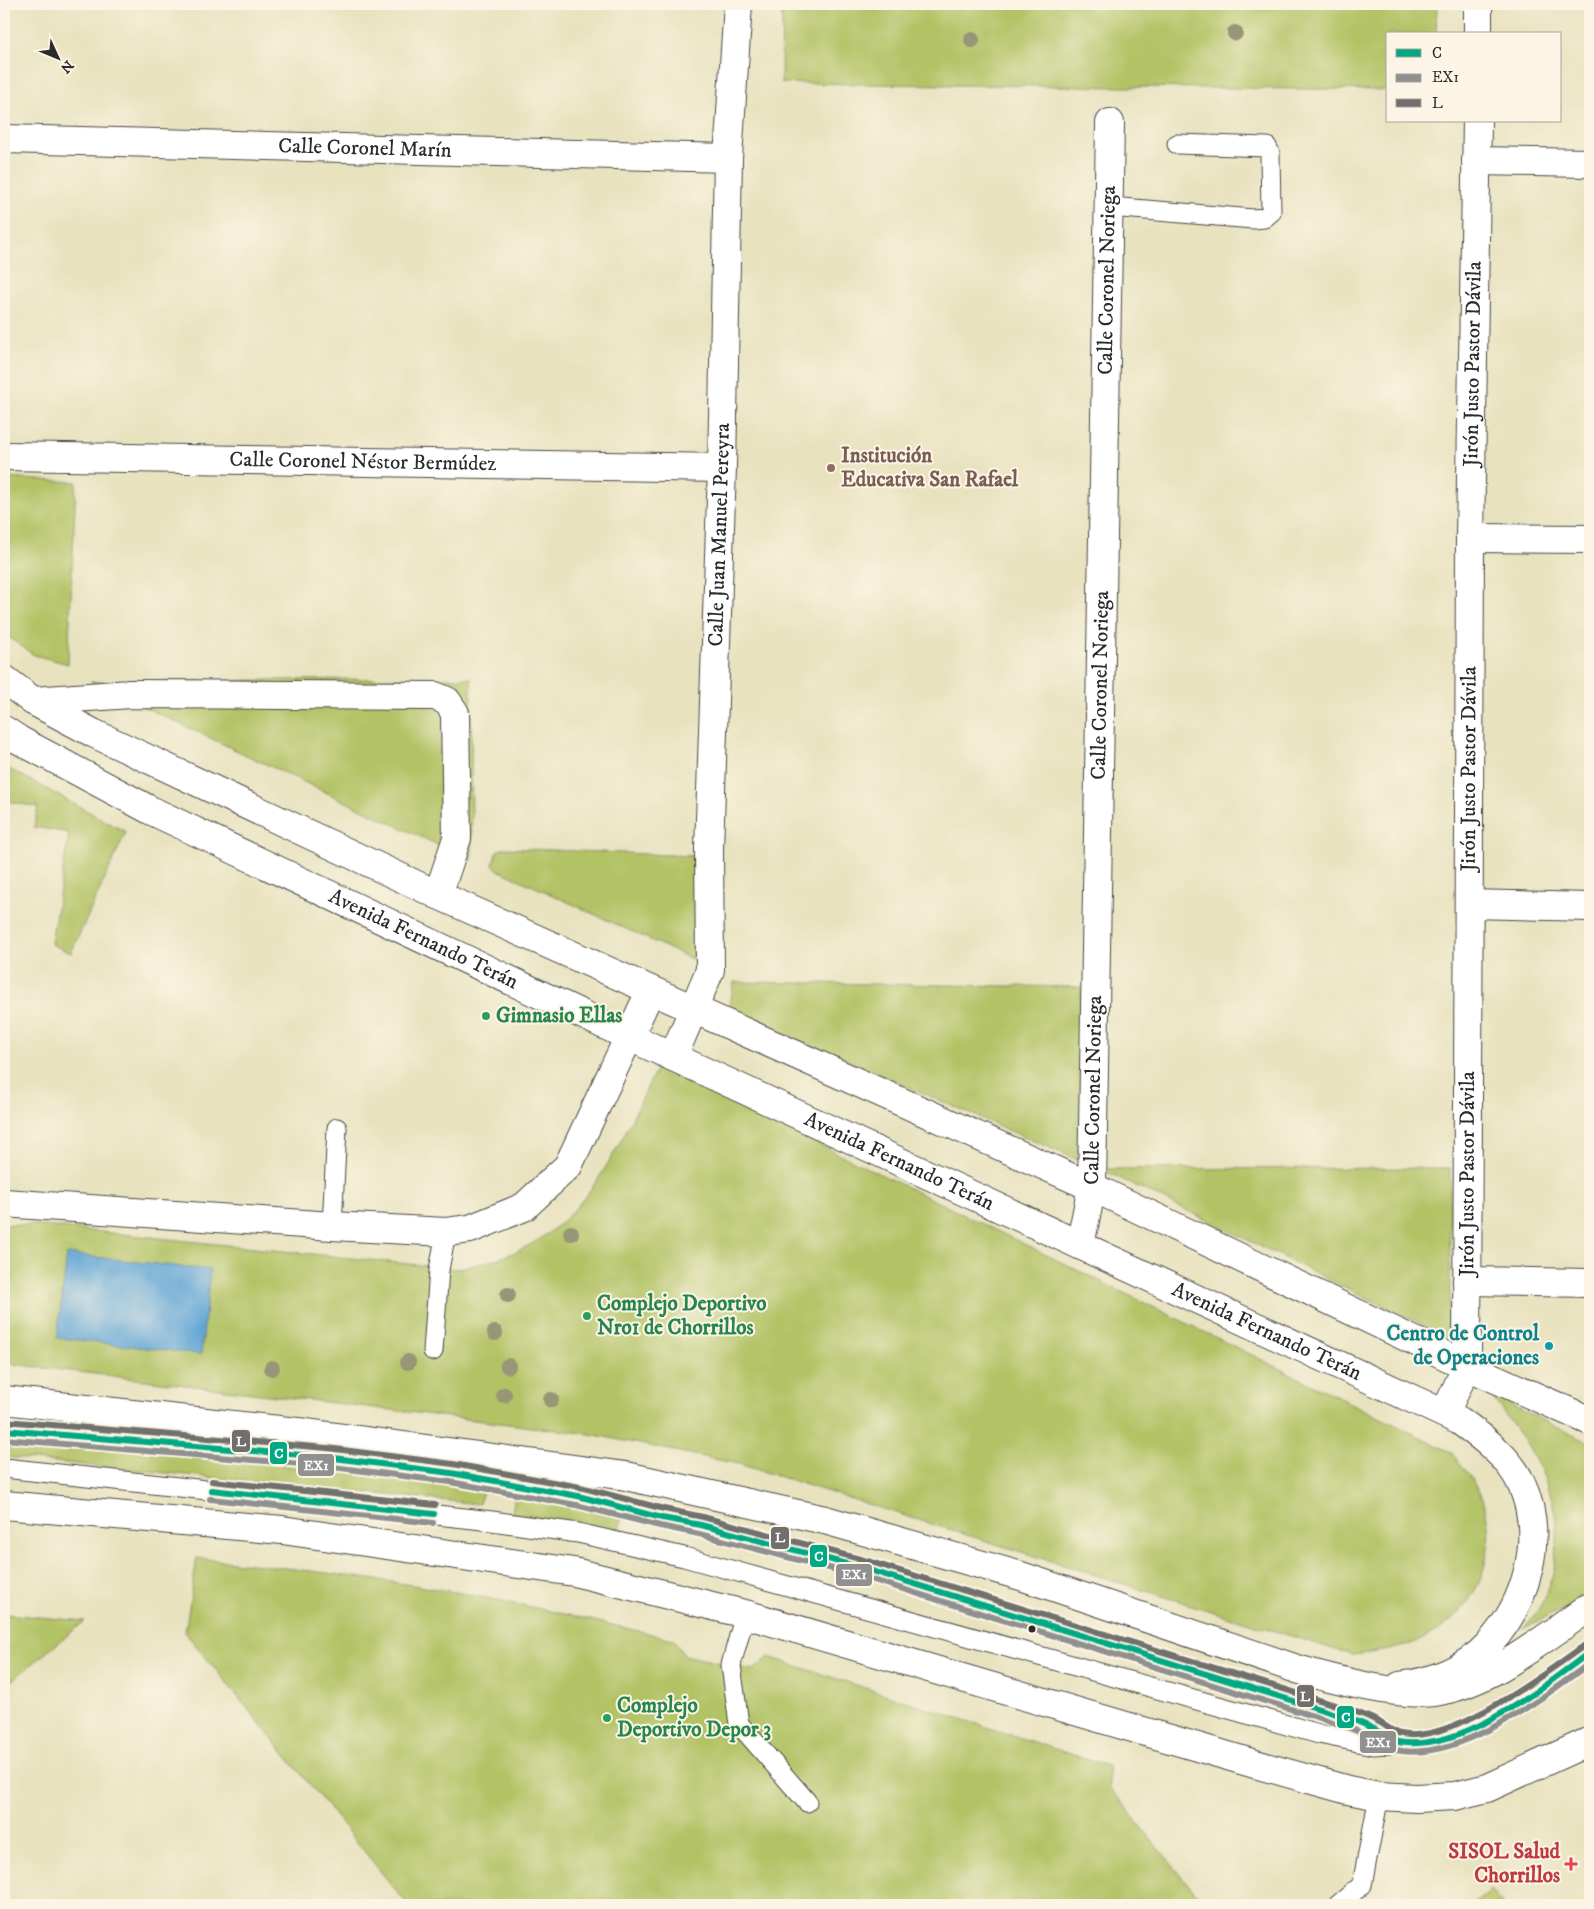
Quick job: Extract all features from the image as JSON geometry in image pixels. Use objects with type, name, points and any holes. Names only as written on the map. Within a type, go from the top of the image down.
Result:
[{"type":"main road","name":"Calle Juan Manuel Pereyra","points":[[673,1057],[695,1011],[710,970],[710,849],[722,468],[728,158],[738,4]]},
{"type":"main road","points":[[1478,4],[1478,32]]},
{"type":"main road","name":"Jirón Justo Pastor Dávila","points":[[1445,1413],[1467,1366],[1470,538],[1477,122]]},
{"type":"main road","name":"Calle Coronel Noriega","points":[[1080,1245],[1092,1187],[1110,124]]},
{"type":"main road","name":"Calle Coronel Marín","points":[[4,139],[728,158]]},
{"type":"main road","points":[[1476,161],[1590,163]]},
{"type":"main road","name":"Calle Coronel Néstor Bermúdez","points":[[4,456],[722,468]]},
{"type":"main road","points":[[1470,538],[1590,539]]},
{"type":"main road","points":[[4,679],[33,701],[93,733],[438,895],[650,992],[1092,1187],[1467,1366],[1590,1421]]},
{"type":"main road","points":[[33,701],[130,694],[435,696],[446,701],[455,713],[457,838],[438,895]]},
{"type":"main road","name":"Avenida Fernando Terán","points":[[4,730],[18,740],[150,810],[630,1037],[1445,1413],[1466,1426],[1494,1449],[1521,1482],[1531,1523],[1530,1568],[1513,1611],[1488,1646],[1447,1673],[1425,1682],[1387,1688]]},
{"type":"main road","points":[[1470,904],[1590,907]]},
{"type":"main road","points":[[4,1203],[332,1226],[446,1232],[470,1229],[524,1207],[568,1166],[650,992]]},
{"type":"main road","points":[[1467,1281],[1590,1283]]},
{"type":"main road","points":[[4,1400],[307,1433],[626,1476],[825,1520],[1021,1576],[1297,1669],[1332,1679],[1421,1693],[1436,1692],[1468,1683],[1503,1665],[1590,1607]]},
{"type":"main road","points":[[4,1505],[282,1530],[574,1572],[745,1614],[1255,1764],[1348,1790],[1380,1796],[1416,1798],[1454,1796],[1487,1788],[1585,1742]]},
{"type":"lane","points":[[1110,207],[1253,219],[1264,218],[1271,212],[1270,153],[1267,147],[1177,144]]},
{"type":"lane","points":[[332,1226],[338,1128]]},
{"type":"lane","points":[[433,1351],[439,1270],[446,1232]]},
{"type":"lane","points":[[4,1430],[326,1457],[451,1473],[578,1496],[662,1518],[701,1525],[869,1570],[1339,1715],[1378,1731],[1396,1742]]},
{"type":"lane","points":[[4,1468],[492,1521],[578,1533],[684,1557],[1319,1734],[1373,1745],[1417,1742],[1455,1735],[1486,1721],[1590,1652]]},
{"type":"lane","points":[[745,1614],[731,1665],[739,1724],[807,1802]]},
{"type":"lane","points":[[1338,1905],[1362,1885],[1380,1796]]},
{"type":"green space","points":[[782,4],[1437,4],[1436,32],[1386,32],[1386,90],[781,83]]},
{"type":"green space","points":[[4,478],[76,482],[68,664],[34,655],[4,634]]},
{"type":"green space","points":[[471,678],[472,861],[91,682]]},
{"type":"green space","points":[[4,766],[126,832],[71,953],[51,944],[69,833],[34,827],[38,807],[4,801]]},
{"type":"green space","points":[[504,848],[694,856],[694,960],[498,870],[493,864],[497,851]]},
{"type":"green space","points":[[734,982],[1082,987],[1078,1160],[729,1010]]},
{"type":"green space","name":"Complejo Deportivo Nro1 de Chorrillos","points":[[658,1066],[1451,1452],[1470,1476],[1479,1492],[1486,1511],[1488,1531],[1488,1551],[1483,1570],[1476,1588],[1465,1605],[1452,1620],[1436,1632],[1416,1642],[1384,1651],[1352,1655],[739,1464],[590,1434],[4,1363],[4,1224],[34,1225],[456,1269],[473,1265],[522,1249],[547,1234],[569,1215],[604,1170],[633,1118]]},
{"type":"green space","points":[[1450,1168],[1450,1338],[1101,1169]]},
{"type":"green space","points":[[1492,1396],[1590,1443],[1590,1596],[1523,1629],[1543,1602],[1550,1583],[1557,1544],[1554,1507],[1541,1470],[1527,1445]]},
{"type":"green space","points":[[4,1441],[218,1458],[484,1488],[479,1504],[4,1457]]},
{"type":"green space","points":[[515,1495],[622,1515],[619,1533],[512,1513]]},
{"type":"green space","name":"Complejo Deportivo Depor 3","points":[[197,1558],[386,1581],[505,1602],[673,1639],[684,1655],[754,1670],[769,1657],[1108,1766],[1110,1788],[1205,1905],[408,1905],[185,1632]]},
{"type":"green space","points":[[4,1614],[85,1621],[4,1687]]},
{"type":"green space","points":[[1490,1890],[1503,1905],[1471,1905]]},
{"type":"water","points":[[67,1254],[210,1270],[201,1354],[57,1338]]},
{"type":"transit line","name":"L","points":[[5,1421],[327,1448],[453,1464],[580,1487],[703,1517],[871,1562],[1342,1707],[1373,1719],[1397,1733],[1418,1735],[1442,1730],[1468,1720],[1495,1706],[1585,1645]]},
{"type":"transit line","name":"C","points":[[4,1430],[326,1457],[451,1473],[578,1496],[662,1518],[701,1525],[869,1570],[1339,1715],[1366,1725],[1398,1742],[1423,1743],[1448,1738],[1474,1728],[1500,1715],[1525,1699],[1590,1652]]},
{"type":"transit line","name":"EX1","points":[[4,1439],[325,1466],[450,1482],[576,1505],[699,1534],[867,1578],[1336,1723],[1364,1734],[1395,1750],[1420,1751],[1446,1747],[1472,1737],[1498,1725],[1524,1709],[1590,1663]]},
{"type":"transit line","name":"L","points":[[212,1481],[435,1505]]},
{"type":"transit line","name":"C","points":[[211,1490],[434,1514]]},
{"type":"transit line","name":"EX1","points":[[210,1499],[433,1523]]},
{"type":"place","name":"Institución Educativa San Rafael","points":[[831,468]]},
{"type":"place","name":"Gimnasio Ellas","points":[[486,1016]]},
{"type":"place","name":"Complejo Deportivo Nro1 de Chorrillos","points":[[587,1316]]},
{"type":"place","name":"Centro de Control de Operaciones","points":[[1549,1346]]},
{"type":"place","name":"Complejo Deportivo Depor 3","points":[[607,1718]]},
{"type":"place","name":"SISOL Salud Chorrillos","points":[[1571,1864]]}]
